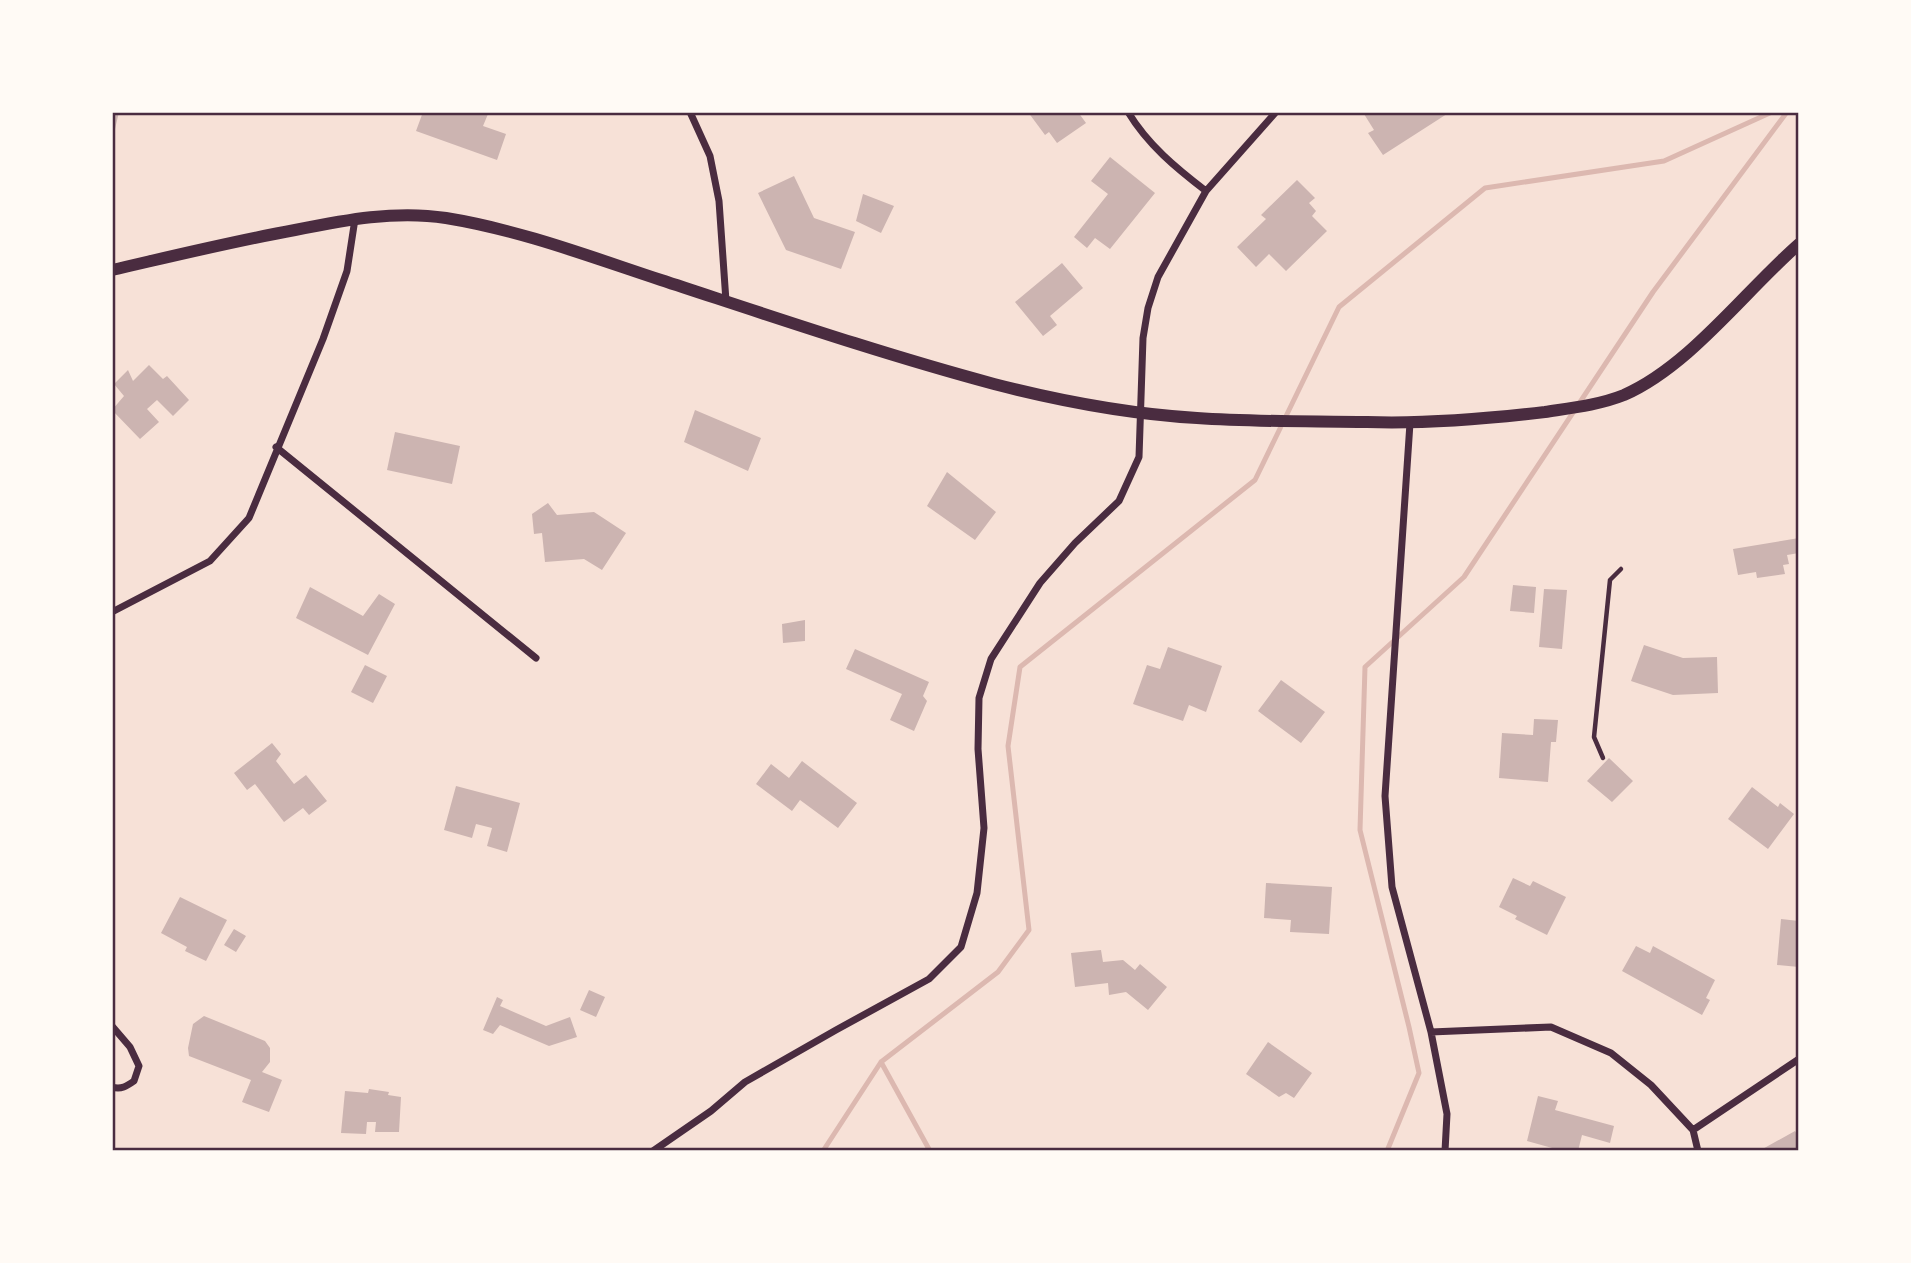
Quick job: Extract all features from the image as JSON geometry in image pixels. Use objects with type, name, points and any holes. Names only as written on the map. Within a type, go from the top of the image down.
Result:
[{"type":"street","points":[[690,112],[710,156],[719,201],[726,301]]},
{"type":"street","points":[[1128,112],[1139,130],[1169,162],[1206,191]]},
{"type":"street","points":[[653,1151],[711,1111],[745,1082],[929,979],[961,947],[978,893],[984,828],[978,749],[979,698],[991,659],[1040,583],[1075,543],[1119,501],[1139,457],[1143,338],[1148,308],[1158,278],[1206,191],[1276,112]]},
{"type":"street","points":[[112,270],[227,243],[355,218],[412,215],[446,218],[540,240],[995,384],[1085,404],[1197,418],[1410,424],[1507,417],[1581,407],[1623,395],[1670,367],[1697,344],[1766,272],[1799,244]]},
{"type":"street","points":[[112,612],[210,561],[249,518],[348,271],[355,218]]},
{"type":"street","points":[[1410,424],[1385,796],[1392,887],[1431,1032],[1447,1114],[1445,1151]]},
{"type":"street","points":[[276,447],[537,657]]},
{"type":"street","points":[[112,1026],[130,1047],[139,1066],[134,1081],[117,1089],[112,1087]]},
{"type":"street","points":[[1431,1032],[1551,1027],[1611,1053],[1651,1085],[1693,1130],[1698,1151]]},
{"type":"street","points":[[1693,1130],[1799,1059]]},
{"type":"lane","points":[[1604,758],[1594,737],[1610,580],[1621,569]]},
{"type":"building","points":[[112,112],[119,112],[115,129],[112,128]]},
{"type":"building","points":[[423,112],[488,114],[483,126],[506,134],[497,160],[416,131]]},
{"type":"building","points":[[1028,112],[1078,112],[1086,123],[1057,143],[1049,132],[1045,135]]},
{"type":"building","points":[[1450,112],[1383,155],[1368,133],[1374,130],[1364,114]]},
{"type":"building","points":[[1110,157],[1155,193],[1110,249],[1095,238],[1087,248],[1074,237],[1108,194],[1091,181]]},
{"type":"building","points":[[794,176],[814,218],[855,232],[841,269],[786,250],[758,193]]},
{"type":"building","points":[[1297,180],[1315,198],[1309,203],[1316,211],[1312,216],[1327,231],[1286,271],[1269,254],[1256,267],[1237,247],[1266,219],[1261,215]]},
{"type":"building","points":[[863,194],[894,206],[881,233],[856,221]]},
{"type":"building","points":[[1062,263],[1083,288],[1050,316],[1057,325],[1043,336],[1015,302]]},
{"type":"building","points":[[149,365],[163,379],[167,376],[189,400],[173,416],[157,400],[147,409],[159,422],[140,439],[112,410],[124,396],[114,384],[128,370],[133,381]]},
{"type":"building","points":[[695,410],[761,438],[748,471],[684,442]]},
{"type":"building","points":[[395,432],[460,446],[452,484],[387,470]]},
{"type":"building","points":[[947,472],[996,512],[975,540],[927,506]]},
{"type":"building","points":[[548,503],[557,515],[594,512],[626,533],[602,570],[584,559],[545,562],[542,533],[534,534],[532,514]]},
{"type":"building","points":[[1799,538],[1799,553],[1787,555],[1789,564],[1783,565],[1785,574],[1757,578],[1756,572],[1738,575],[1733,549]]},
{"type":"building","points":[[1513,585],[1536,587],[1534,613],[1510,611]]},
{"type":"building","points":[[310,587],[363,616],[379,594],[395,604],[368,655],[296,618]]},
{"type":"building","points":[[1544,589],[1567,590],[1562,649],[1539,647]]},
{"type":"building","points":[[805,620],[805,641],[783,643],[782,624]]},
{"type":"building","points":[[1644,645],[1683,658],[1717,657],[1718,693],[1673,695],[1631,681]]},
{"type":"building","points":[[1168,647],[1222,666],[1206,712],[1189,705],[1183,721],[1133,704],[1147,665],[1160,669]]},
{"type":"building","points":[[855,649],[929,682],[923,696],[927,701],[914,731],[890,720],[902,694],[846,669]]},
{"type":"building","points":[[365,665],[387,676],[373,703],[351,692]]},
{"type":"building","points":[[1281,680],[1325,712],[1301,743],[1258,711]]},
{"type":"building","points":[[1534,719],[1558,720],[1556,742],[1551,742],[1548,782],[1499,778],[1502,733],[1533,735]]},
{"type":"building","points":[[272,743],[281,754],[276,761],[294,784],[306,775],[327,801],[309,815],[303,808],[284,822],[255,784],[247,790],[234,773]]},
{"type":"building","points":[[1609,758],[1633,781],[1612,802],[1587,781]]},
{"type":"building","points":[[802,761],[857,803],[838,828],[800,800],[792,811],[756,784],[771,764],[789,778]]},
{"type":"building","points":[[456,786],[520,803],[507,852],[487,846],[492,828],[476,824],[472,838],[444,830]]},
{"type":"building","points":[[1752,787],[1778,807],[1780,803],[1794,814],[1768,849],[1728,819]]},
{"type":"building","points":[[1513,878],[1530,886],[1533,881],[1566,897],[1547,935],[1515,919],[1517,916],[1499,907]]},
{"type":"building","points":[[1266,883],[1332,887],[1329,934],[1290,932],[1291,920],[1264,918]]},
{"type":"building","points":[[180,897],[227,920],[206,961],[185,951],[187,947],[161,933]]},
{"type":"building","points":[[1781,919],[1799,921],[1799,967],[1777,965]]},
{"type":"building","points":[[234,929],[246,936],[236,952],[224,945]]},
{"type":"building","points":[[1636,946],[1650,953],[1653,946],[1715,980],[1706,998],[1710,1000],[1702,1015],[1622,971]]},
{"type":"building","points":[[1101,950],[1103,962],[1123,960],[1135,970],[1140,964],[1167,987],[1148,1010],[1126,992],[1109,995],[1108,983],[1075,987],[1071,953]]},
{"type":"building","points":[[589,990],[605,997],[596,1017],[580,1010]]},
{"type":"building","points":[[497,997],[503,1000],[500,1006],[546,1026],[570,1017],[577,1037],[549,1046],[500,1025],[493,1034],[483,1030]]},
{"type":"building","points":[[204,1016],[265,1041],[270,1048],[270,1062],[262,1072],[282,1080],[269,1112],[242,1102],[251,1080],[189,1056],[193,1024]]},
{"type":"building","points":[[1268,1042],[1312,1073],[1294,1098],[1286,1093],[1279,1097],[1246,1074]]},
{"type":"building","points":[[369,1089],[401,1097],[399,1132],[375,1132],[376,1122],[367,1122],[366,1134],[341,1133],[345,1091],[368,1093]]},
{"type":"building","points":[[1538,1096],[1558,1101],[1555,1110],[1614,1126],[1610,1143],[1582,1135],[1578,1151],[1563,1151],[1527,1141]]},
{"type":"building","points":[[1795,1131],[1799,1138],[1799,1151],[1759,1151]]},
{"type":"waterway","points":[[930,1151],[881,1062],[998,972],[1029,930],[1008,746],[1020,667],[1255,480],[1339,307],[1485,188],[1664,161],[1772,112]]},
{"type":"waterway","points":[[1387,1151],[1419,1073],[1360,830],[1365,667],[1464,577],[1653,292],[1787,112]]},
{"type":"waterway","points":[[823,1151],[881,1062]]}]
